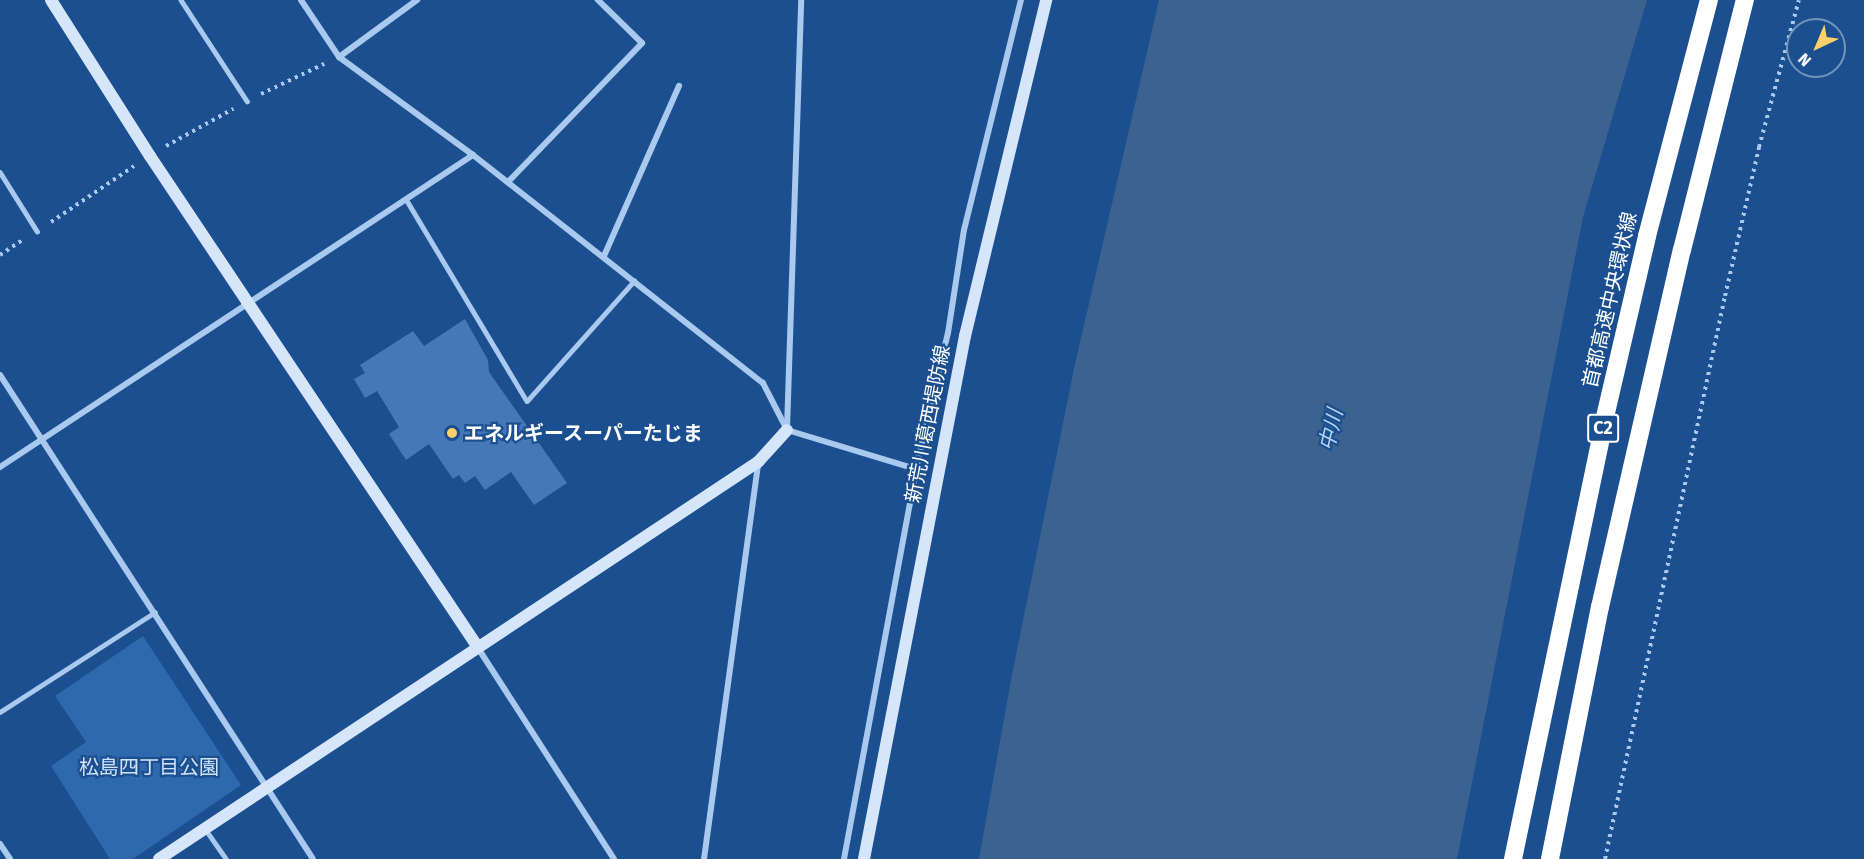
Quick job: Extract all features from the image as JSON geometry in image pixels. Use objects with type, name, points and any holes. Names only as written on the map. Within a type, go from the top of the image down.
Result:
[{"type":"highway","name":"首都高速中央環状線","points":[[1513,859],[1605,417],[1647,236],[1708,0]]},
{"type":"highway","name":"C2","points":[[1550,859],[1602,596],[1682,250],[1745,0]]},
{"type":"street","points":[[51,0],[150,156],[477,646],[614,859]]},
{"type":"street","points":[[301,0],[339,57],[473,155],[635,280],[763,383],[787,430],[916,469]]},
{"type":"street","points":[[339,57],[417,0]]},
{"type":"street","points":[[508,182],[642,43],[598,0]]},
{"type":"street","points":[[159,859],[268,789],[477,646],[758,462],[787,430],[801,0]]},
{"type":"street","points":[[844,859],[916,469],[948,333],[964,230],[1021,0]]},
{"type":"street","name":"新荒川葛西堤防線","points":[[864,859],[965,336],[1046,0]]},
{"type":"street","points":[[604,256],[679,86]]},
{"type":"street","points":[[0,467],[473,155]]},
{"type":"street","points":[[948,333],[965,336]]},
{"type":"street","points":[[0,375],[313,859]]},
{"type":"street","points":[[704,859],[758,462]]},
{"type":"street","points":[[0,844],[10,859]]},
{"type":"lane","points":[[181,0],[247,101]]},
{"type":"lane","points":[[0,172],[37,231]]},
{"type":"lane","points":[[406,199],[527,401],[635,280]]},
{"type":"lane","points":[[0,712],[155,612]]},
{"type":"lane","points":[[206,830],[226,859]]},
{"type":"path","points":[[1605,859],[1725,296],[1759,147],[1799,0]]},
{"type":"green space","name":"松島四丁目公園","points":[[143,636],[241,785],[133,859],[110,859],[51,766],[86,742],[55,696]]},
{"type":"water","name":"中川","points":[[1159,0],[1647,0],[1583,217],[1457,859],[979,859],[1011,680],[1075,364]]},
{"type":"building","points":[[465,319],[488,360],[489,372],[567,483],[534,505],[511,472],[485,490],[475,476],[465,483],[459,475],[453,479],[429,444],[406,460],[389,434],[399,427],[377,391],[365,398],[354,379],[365,373],[360,365],[413,331],[424,346]]},
{"type":"place","name":"エネルギースーパーたじま","points":[[452,433]]}]
